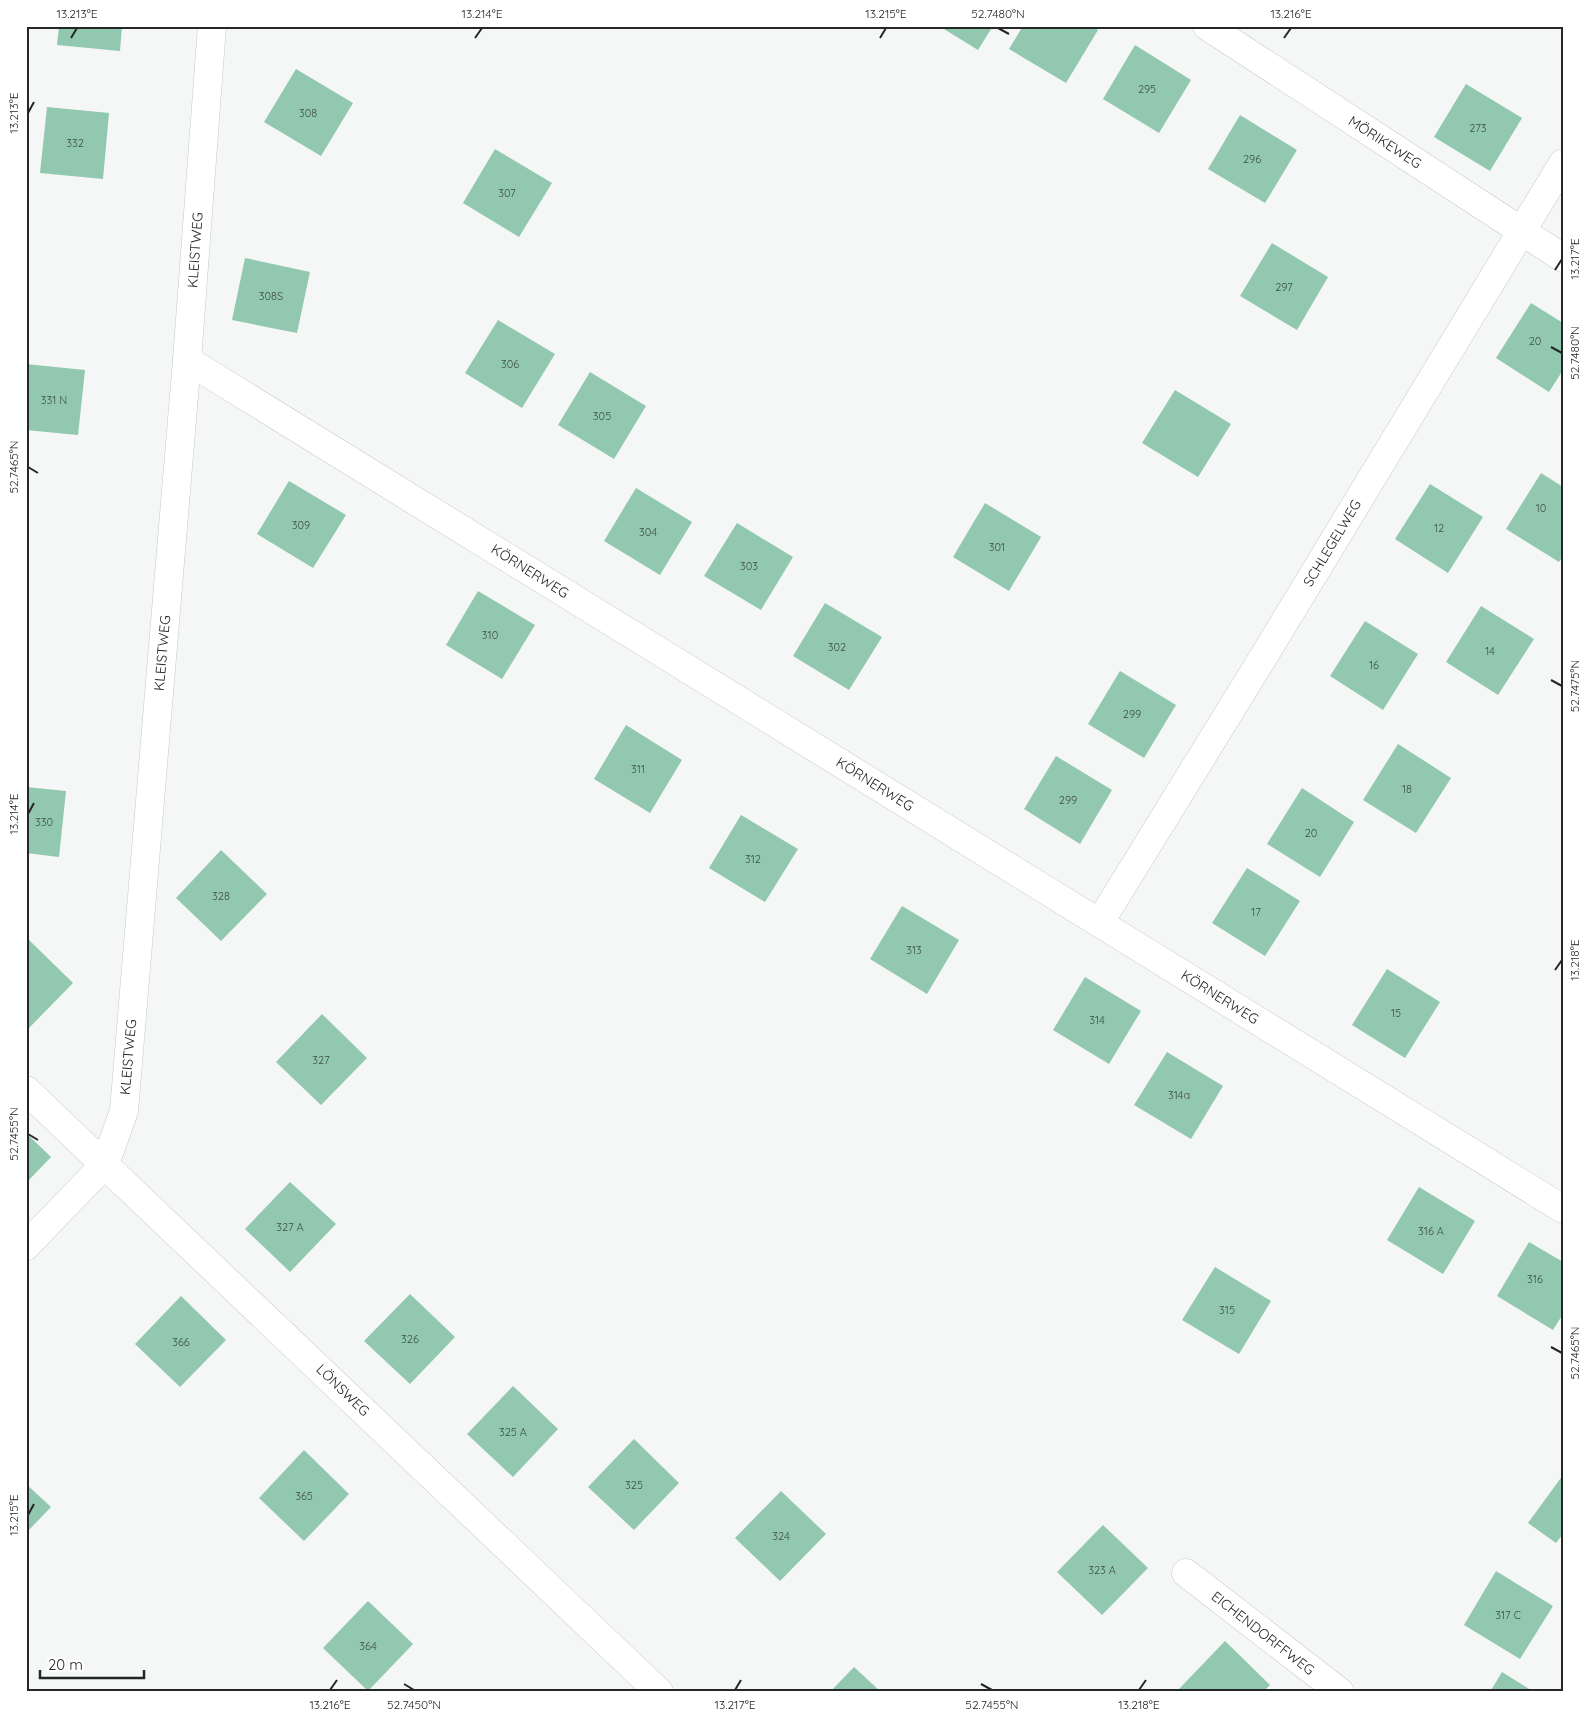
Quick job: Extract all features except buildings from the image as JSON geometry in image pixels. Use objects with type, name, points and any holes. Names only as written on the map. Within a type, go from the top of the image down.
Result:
[{"type":"street","name":"KLEISTWEG","points":[[26,1246],[105,1164],[124,1111],[187,360],[212,26]]},
{"type":"street","name":"MÖRIKEWEG","points":[[1207,26],[1563,258]]},
{"type":"street","name":"SCHLEGELWEG","points":[[1100,922],[1272,643],[1563,163]]},
{"type":"street","name":"KÖRNERWEG","points":[[187,360],[1563,1209]]},
{"type":"street","name":"LÖNSWEG","points":[[26,1090],[659,1692]]},
{"type":"street","name":"EICHENDORFFWEG","points":[[1186,1573],[1340,1692]]}]
